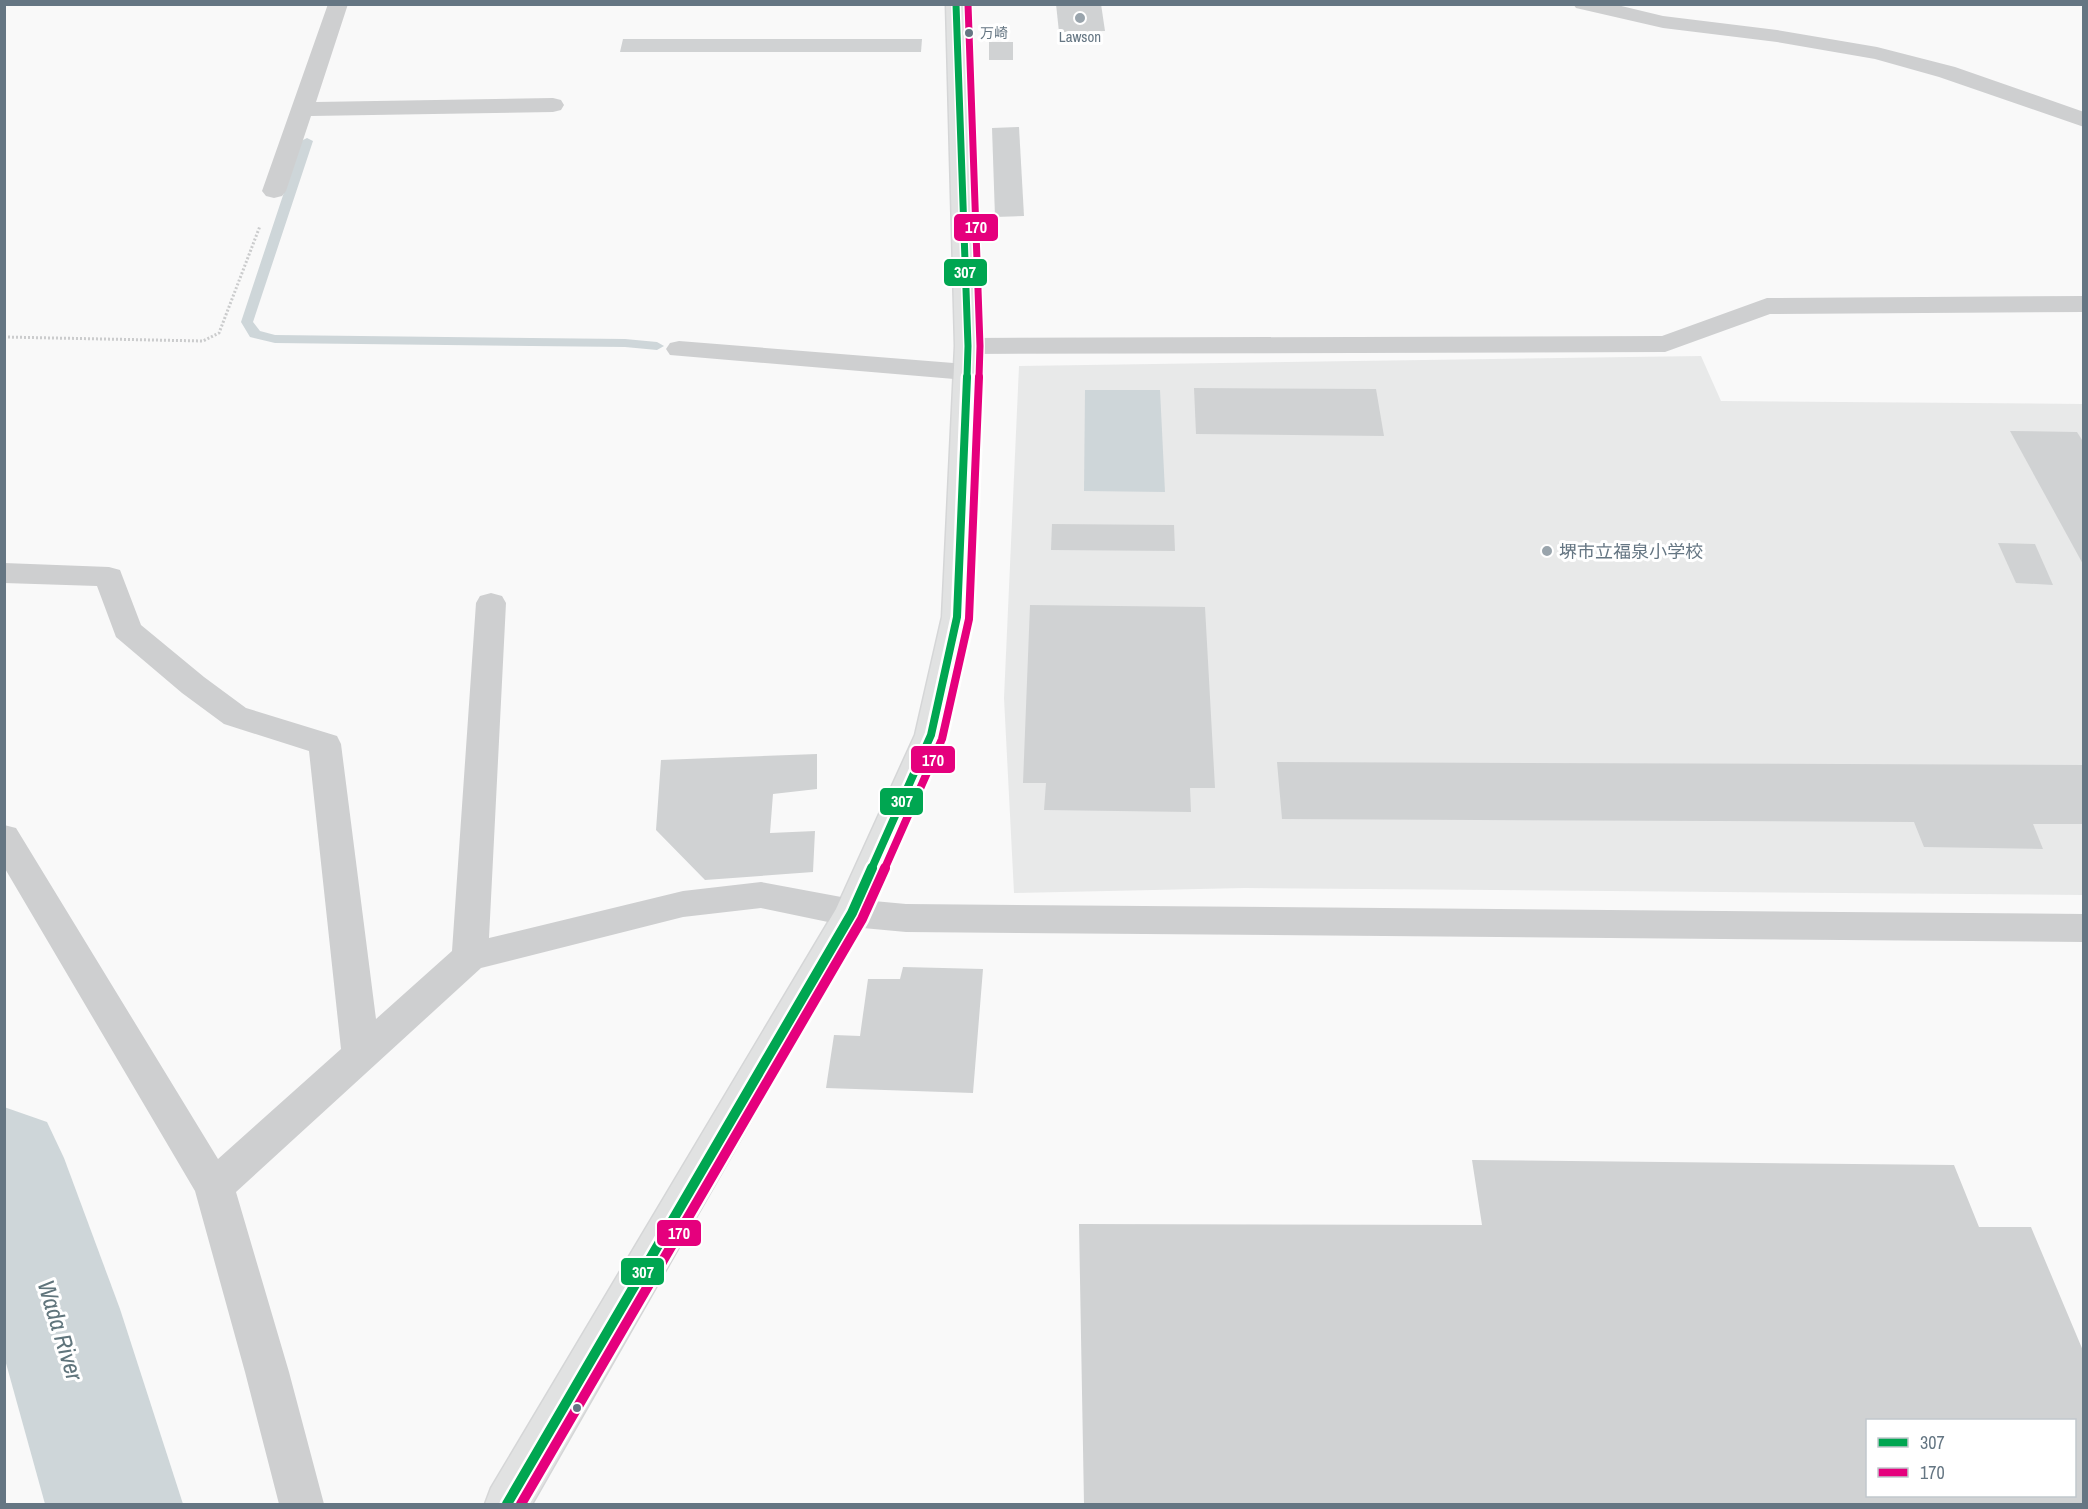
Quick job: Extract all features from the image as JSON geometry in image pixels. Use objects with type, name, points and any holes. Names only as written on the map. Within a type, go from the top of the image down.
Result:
[{"type":"main road","points":[[507,1504],[852,913],[931,735],[957,617],[967,359],[956,4]]},
{"type":"street","points":[[274,191],[338,4]]},
{"type":"street","points":[[1583,4],[1663,21],[1777,36],[1877,53],[1947,72],[2084,120]]},
{"type":"street","points":[[302,109],[553,105]]},
{"type":"street","points":[[679,349],[967,359],[1665,344],[1767,306],[2084,304]]},
{"type":"street","points":[[4,573],[109,577],[127,630],[193,685],[236,716],[325,744],[361,1055]]},
{"type":"street","points":[[470,957],[491,603]]},
{"type":"street","points":[[4,837],[214,1186],[302,1504]]},
{"type":"street","points":[[214,1186],[470,957],[683,904],[761,896],[852,913],[930,919],[2084,928]]},
{"type":"path","points":[[4,337],[203,341],[219,333],[274,191]]},
{"type":"shaded area","name":"堺市立福泉小学校","points":[[1701,356],[1721,401],[2083,404],[2083,895],[1245,888],[1014,893],[1004,698],[1019,366]]},
{"type":"shaded area","points":[[1085,390],[1160,390],[1165,492],[1084,491]]},
{"type":"building","name":"Lawson","points":[[1056,4],[1101,4],[1105,31],[1059,32]]},
{"type":"building","points":[[623,39],[922,39],[921,52],[620,52]]},
{"type":"building","points":[[989,42],[1013,42],[1013,60],[989,60]]},
{"type":"building","points":[[1019,127],[1024,216],[995,217],[992,128]]},
{"type":"building","points":[[1194,388],[1376,389],[1384,436],[1196,434]]},
{"type":"building","points":[[2010,431],[2077,432],[2084,443],[2084,566]]},
{"type":"building","points":[[1052,524],[1174,525],[1175,551],[1051,550]]},
{"type":"building","points":[[1998,543],[2035,544],[2053,585],[2016,583]]},
{"type":"building","points":[[1030,605],[1205,607],[1215,788],[1190,788],[1191,812],[1044,810],[1046,783],[1023,783]]},
{"type":"building","points":[[817,754],[817,789],[773,794],[770,833],[815,831],[813,872],[705,880],[656,830],[661,760]]},
{"type":"building","points":[[1277,762],[2084,765],[2084,824],[2033,824],[2043,849],[1924,847],[1914,822],[1282,819]]},
{"type":"building","points":[[903,967],[983,969],[973,1093],[826,1088],[834,1035],[860,1036],[868,979],[900,979]]},
{"type":"building","points":[[1472,1160],[1954,1165],[1979,1227],[2031,1227],[2084,1353],[2084,1504],[1084,1504],[1079,1224],[1482,1225]]},
{"type":"waterway","points":[[307,141],[247,322],[255,334],[275,339],[625,343],[657,346]]},
{"type":"waterway","name":"Wada River","points":[[4,1158],[56,1309],[114,1504]]},
{"type":"transit line","name":"307","points":[[507,1504],[852,913],[931,735],[957,617],[968,346],[956,4]]},
{"type":"transit line","name":"170","points":[[521,1504],[862,919],[942,739],[969,619],[980,346],[968,4]]},
{"type":"place","name":"Lawson","points":[[1080,18]]},
{"type":"place","name":"万崎","points":[[969,33]]},
{"type":"place","name":"堺市立福泉小学校","points":[[1547,551]]}]
